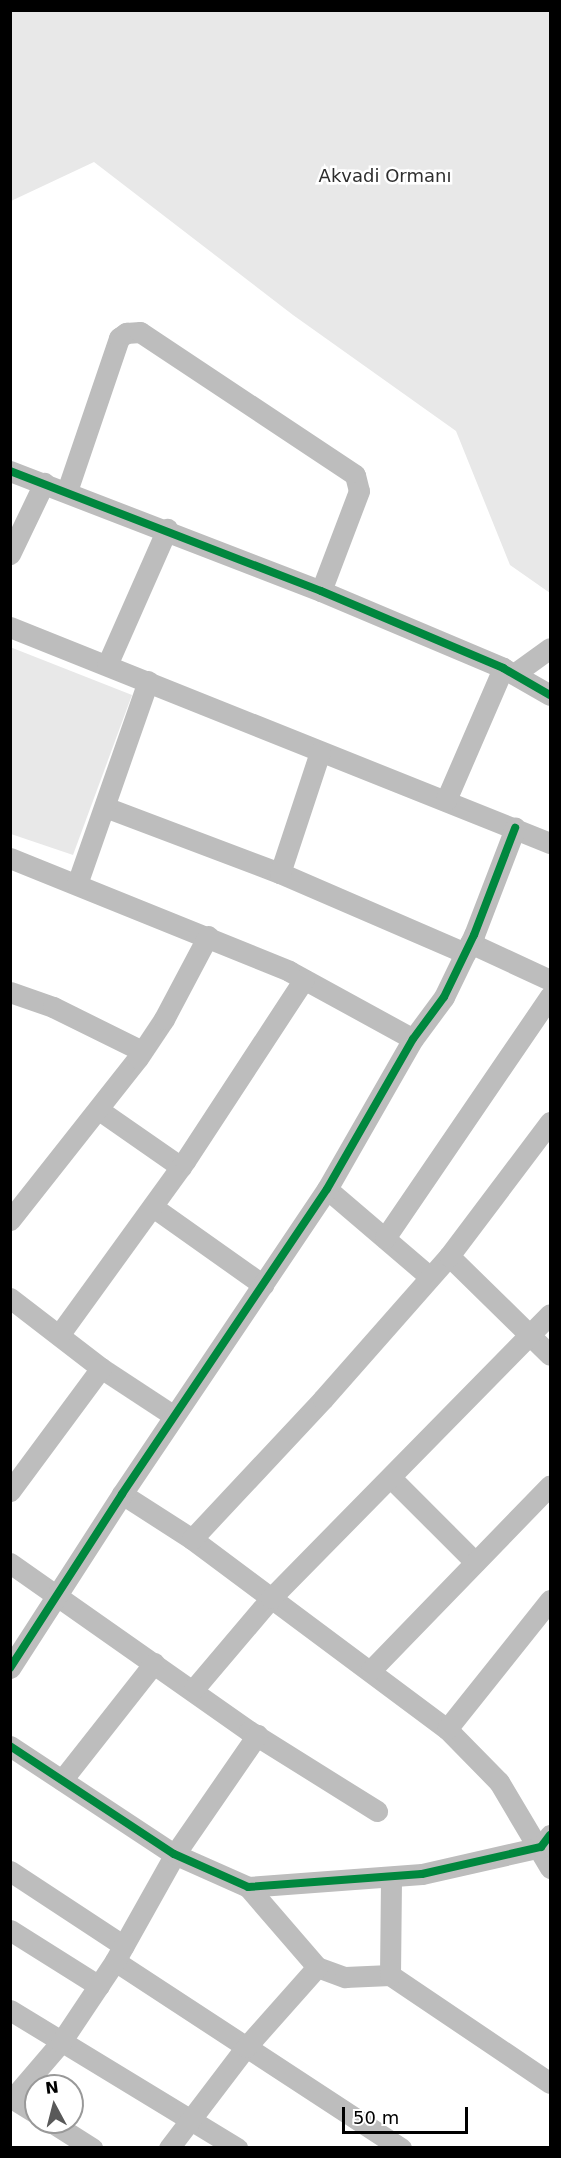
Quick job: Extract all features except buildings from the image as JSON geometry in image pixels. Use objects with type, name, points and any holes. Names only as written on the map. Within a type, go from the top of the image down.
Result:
[{"type":"street","points":[[67,491],[119,338],[126,333],[140,333],[355,474],[359,491],[321,591]]},
{"type":"street","points":[[10,471],[166,529],[321,591],[509,671],[550,695]]},
{"type":"street","points":[[10,554],[44,483]]},
{"type":"street","points":[[107,665],[166,529]]},
{"type":"street","points":[[10,627],[550,843]]},
{"type":"street","points":[[446,800],[509,671],[550,648]]},
{"type":"street","points":[[77,884],[148,681]]},
{"type":"street","points":[[280,873],[320,752]]},
{"type":"street","points":[[105,807],[280,873],[550,980]]},
{"type":"street","points":[[10,1668],[122,1494],[327,1189],[413,1039],[444,997],[468,948],[514,828]]},
{"type":"street","points":[[10,858],[208,936],[304,979],[413,1039]]},
{"type":"street","points":[[10,1220],[99,1110],[142,1051],[164,1019],[208,936]]},
{"type":"street","points":[[58,1335],[181,1167],[304,979]]},
{"type":"street","points":[[10,992],[53,1007],[142,1051]]},
{"type":"street","points":[[385,1238],[550,996]]},
{"type":"street","points":[[99,1110],[181,1167]]},
{"type":"street","points":[[192,1539],[449,1256],[550,1122]]},
{"type":"street","points":[[327,1189],[430,1277]]},
{"type":"street","points":[[153,1207],[263,1285]]},
{"type":"street","points":[[449,1256],[550,1355]]},
{"type":"street","points":[[10,1298],[101,1368],[174,1416]]},
{"type":"street","points":[[193,1690],[271,1598],[550,1314]]},
{"type":"street","points":[[10,1491],[101,1368]]},
{"type":"street","points":[[391,1478],[475,1562]]},
{"type":"street","points":[[371,1670],[550,1485]]},
{"type":"street","points":[[122,1494],[192,1539],[371,1670],[447,1729],[498,1782],[546,1841],[550,1868]]},
{"type":"street","points":[[10,1563],[58,1594],[257,1736],[377,1811]]},
{"type":"street","points":[[447,1729],[550,1600]]},
{"type":"street","points":[[62,1780],[154,1663]]},
{"type":"street","points":[[12,2097],[61,2043],[119,1954],[175,1854],[257,1736]]},
{"type":"street","points":[[10,1746],[175,1854],[248,1887],[317,1967],[345,1977],[390,1975],[550,2083]]},
{"type":"street","points":[[248,1887],[391,1877],[501,1859],[546,1841]]},
{"type":"street","points":[[10,1872],[246,2047],[401,2148]]},
{"type":"street","points":[[390,1975],[391,1877]]},
{"type":"street","points":[[10,1930],[99,1986]]},
{"type":"street","points":[[169,2148],[190,2117],[246,2047],[317,1967]]},
{"type":"street","points":[[10,2010],[61,2043],[190,2117],[237,2148]]},
{"type":"street","points":[[70,2134],[92,2148]]},
{"type":"green space","name":"Akvadi Ormanı","points":[[11,10],[550,11],[550,593],[510,565],[456,431],[293,315],[94,162],[11,201]]},
{"type":"green space","points":[[10,647],[132,695],[73,855],[11,834]]},
{"type":"cycle path","points":[[10,471],[321,591],[503,668],[550,695]]},
{"type":"cycle path","points":[[10,1668],[122,1494],[327,1189],[413,1039],[444,997],[474,935],[515,828]]},
{"type":"cycle path","points":[[10,1746],[174,1854],[248,1887],[422,1874],[541,1847],[550,1835]]}]
